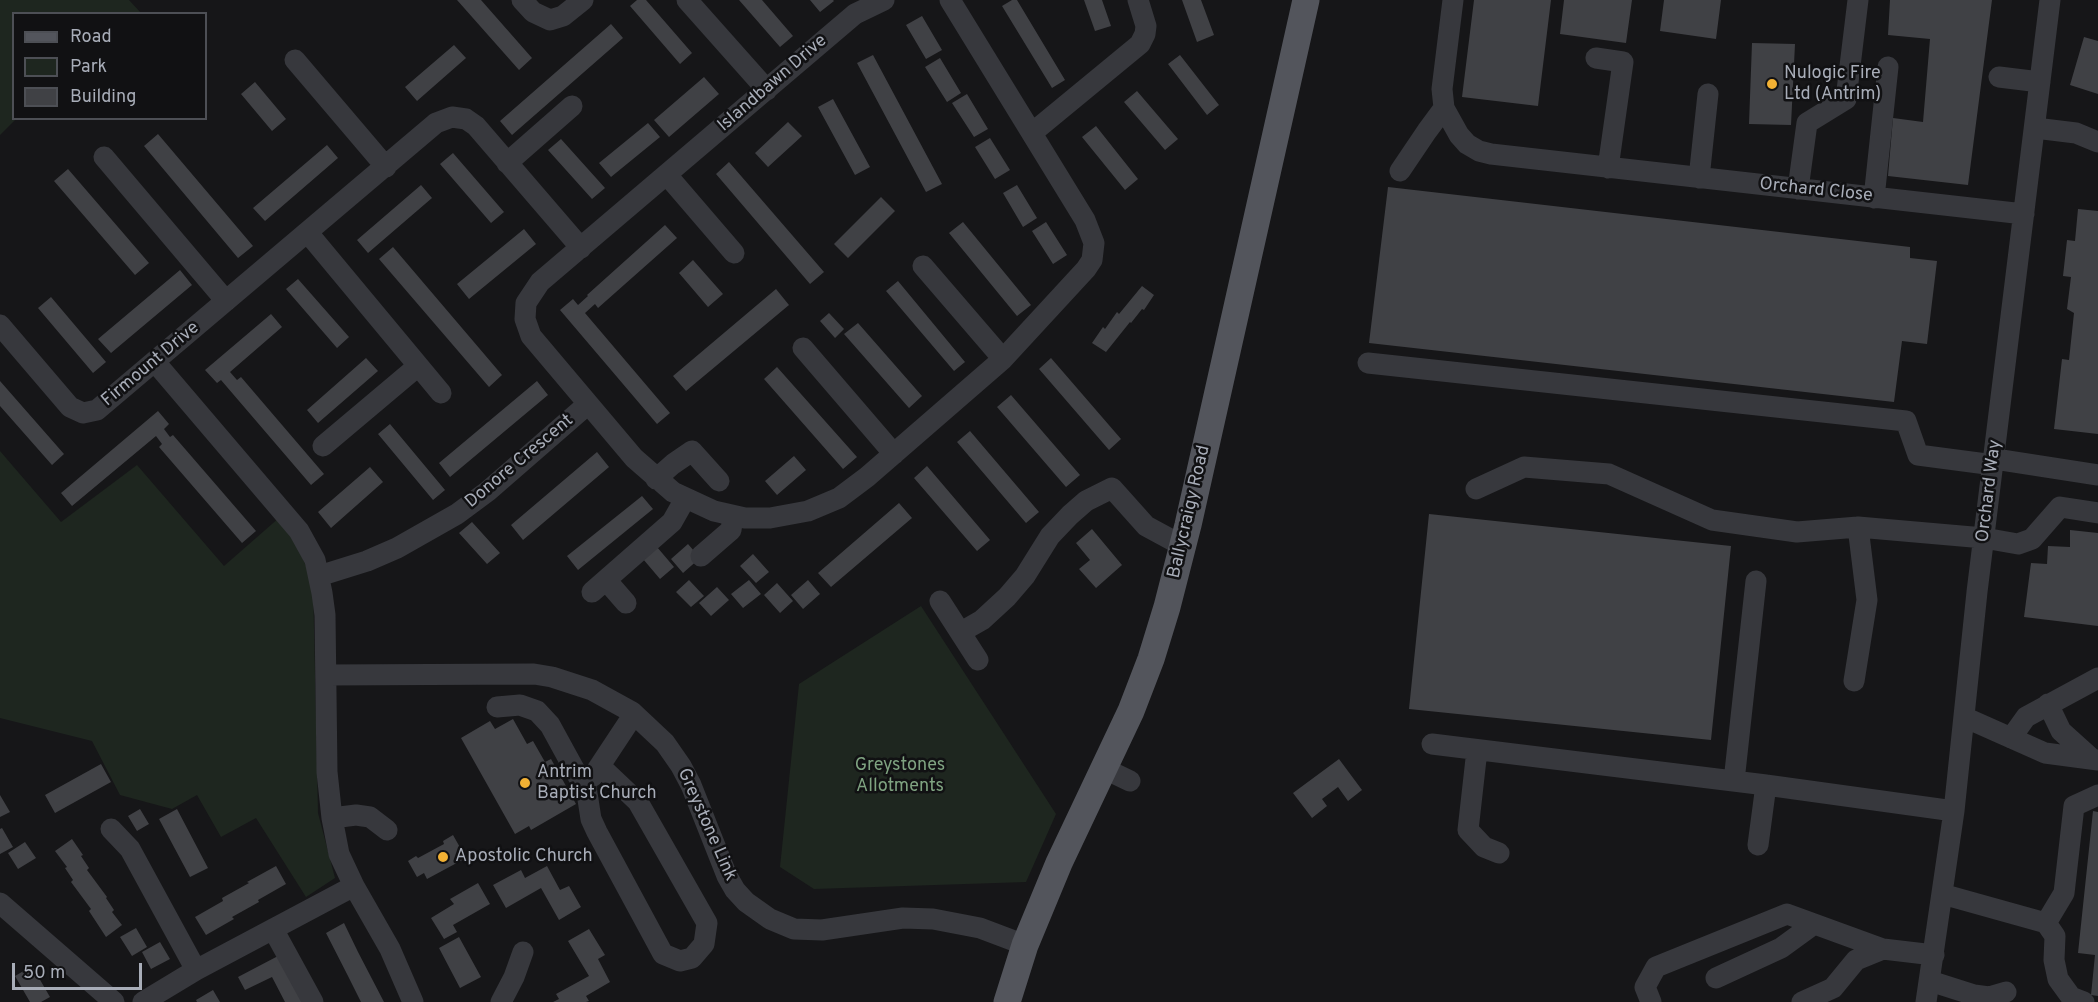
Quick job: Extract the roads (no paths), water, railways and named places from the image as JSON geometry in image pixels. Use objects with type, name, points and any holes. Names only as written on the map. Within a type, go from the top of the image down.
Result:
[{"type":"main road","name":"Ballycraigy Road","points":[[1007,1002],[1025,945],[1059,863],[1105,770],[1151,659],[1183,546],[1306,0]]},
{"type":"street","points":[[522,0],[533,12],[550,20],[563,16],[583,0]]},
{"type":"street","points":[[687,0],[767,90]]},
{"type":"street","name":"Islandbawn Drive","points":[[540,282],[855,14],[884,0]]},
{"type":"street","name":"Donore Crescent","points":[[540,282],[526,303],[527,329],[533,338],[634,458],[656,479],[685,499],[733,516],[770,518],[801,513],[823,506],[847,493],[1003,359],[1086,269],[1094,253],[1093,239],[1085,219],[950,0]]},
{"type":"street","points":[[1032,133],[1140,44],[1146,26],[1138,0]]},
{"type":"street","points":[[1400,171],[1444,108],[1442,89],[1453,0]]},
{"type":"street","points":[[1798,189],[1807,123],[1846,99],[1858,0]]},
{"type":"street","name":"Orchard Way","points":[[1928,992],[1954,811],[1984,538],[2050,0]]},
{"type":"street","points":[[1596,58],[1623,62],[1608,168]]},
{"type":"street","points":[[295,60],[386,167]]},
{"type":"street","points":[[1874,198],[1888,67]]},
{"type":"street","points":[[1999,77],[2040,82]]},
{"type":"street","points":[[1699,178],[1708,94]]},
{"type":"street","points":[[507,163],[572,106]]},
{"type":"street","name":"Orchard Close","points":[[1444,108],[1467,144],[1491,154],[2024,214]]},
{"type":"street","name":"Firmount Drive","points":[[0,325],[73,409],[84,413],[97,410],[436,123],[455,116],[466,119],[476,126],[581,248]]},
{"type":"street","points":[[2035,128],[2076,132],[2098,142]]},
{"type":"street","points":[[104,157],[226,301]]},
{"type":"street","points":[[667,175],[734,253]]},
{"type":"street","points":[[308,233],[441,393]]},
{"type":"street","points":[[923,266],[1003,359]]},
{"type":"street","points":[[803,348],[894,454]]},
{"type":"street","points":[[155,362],[299,531],[315,560],[325,615],[327,772],[339,854],[354,886],[390,949],[412,1002]]},
{"type":"street","points":[[1368,363],[1906,421],[1918,455],[2098,475]]},
{"type":"street","points":[[323,447],[418,366]]},
{"type":"street","name":"Donore Crescent","points":[[319,576],[377,557],[457,514],[488,491],[588,404]]},
{"type":"street","points":[[656,479],[692,451],[719,482]]},
{"type":"street","points":[[1476,489],[1524,467],[1609,474],[1712,520],[1797,532],[1858,527],[1984,538],[2018,544],[2032,539],[2060,507],[2098,513]]},
{"type":"street","points":[[961,632],[982,620],[1007,597],[1050,536],[1070,516],[1086,501],[1113,488],[1146,526],[1183,546]]},
{"type":"street","points":[[626,603],[599,586],[672,522],[685,499]]},
{"type":"street","points":[[700,556],[731,530],[733,516]]},
{"type":"street","points":[[1854,681],[1868,600],[1858,527]]},
{"type":"street","points":[[1734,781],[1756,581]]},
{"type":"street","points":[[940,601],[978,660]]},
{"type":"street","name":"Greystone Link","points":[[326,675],[534,674],[552,677],[592,690],[612,699],[634,714],[665,743],[691,785],[727,876],[735,890],[746,902],[770,919],[794,928],[822,930],[903,918],[933,919],[980,928],[1025,945]]},
{"type":"street","points":[[2011,738],[2026,717],[2098,678]]},
{"type":"street","points":[[2048,704],[2061,731],[2095,760]]},
{"type":"street","points":[[497,707],[520,705],[537,711],[550,725],[579,778],[593,773]]},
{"type":"street","points":[[593,773],[638,802],[707,923],[704,945],[692,958],[680,961],[663,954],[591,819],[593,773],[634,714]]},
{"type":"street","points":[[1964,717],[2045,753],[2095,760]]},
{"type":"street","points":[[1432,744],[1766,785],[1954,811]]},
{"type":"street","points":[[1477,750],[1468,830],[1484,847],[1499,853]]},
{"type":"street","points":[[1105,770],[1130,782]]},
{"type":"street","points":[[1758,845],[1766,785]]},
{"type":"street","points":[[2046,924],[2064,893],[2074,806],[2098,795]]},
{"type":"street","points":[[332,818],[356,815],[370,817],[387,830]]},
{"type":"street","points":[[111,829],[130,849],[196,970]]},
{"type":"street","points":[[143,1002],[196,970],[354,886]]},
{"type":"street","points":[[1942,894],[2046,924],[2055,936],[2054,960],[2058,979],[2078,999]]},
{"type":"street","points":[[0,903],[114,1002]]},
{"type":"street","points":[[1651,1002],[1645,987],[1656,967],[1787,914],[1883,950],[1934,955]]},
{"type":"street","points":[[1716,978],[1781,948],[1814,924]]},
{"type":"street","points":[[273,929],[313,1002]]},
{"type":"street","points":[[1802,1002],[1833,988],[1856,960],[1883,950]]},
{"type":"street","points":[[501,1002],[514,977],[523,952]]},
{"type":"street","points":[[1928,992],[1989,997],[2006,992]]},
{"type":"place","name":"Nulogic Fire Ltd (Antrim)","points":[[1772,84]]},
{"type":"place","name":"Antrim Baptist Church","points":[[525,783]]},
{"type":"place","name":"Apostolic Church","points":[[443,857]]},
{"type":"park label","name":"Greystones Allotments","points":[[900,776]]}]
